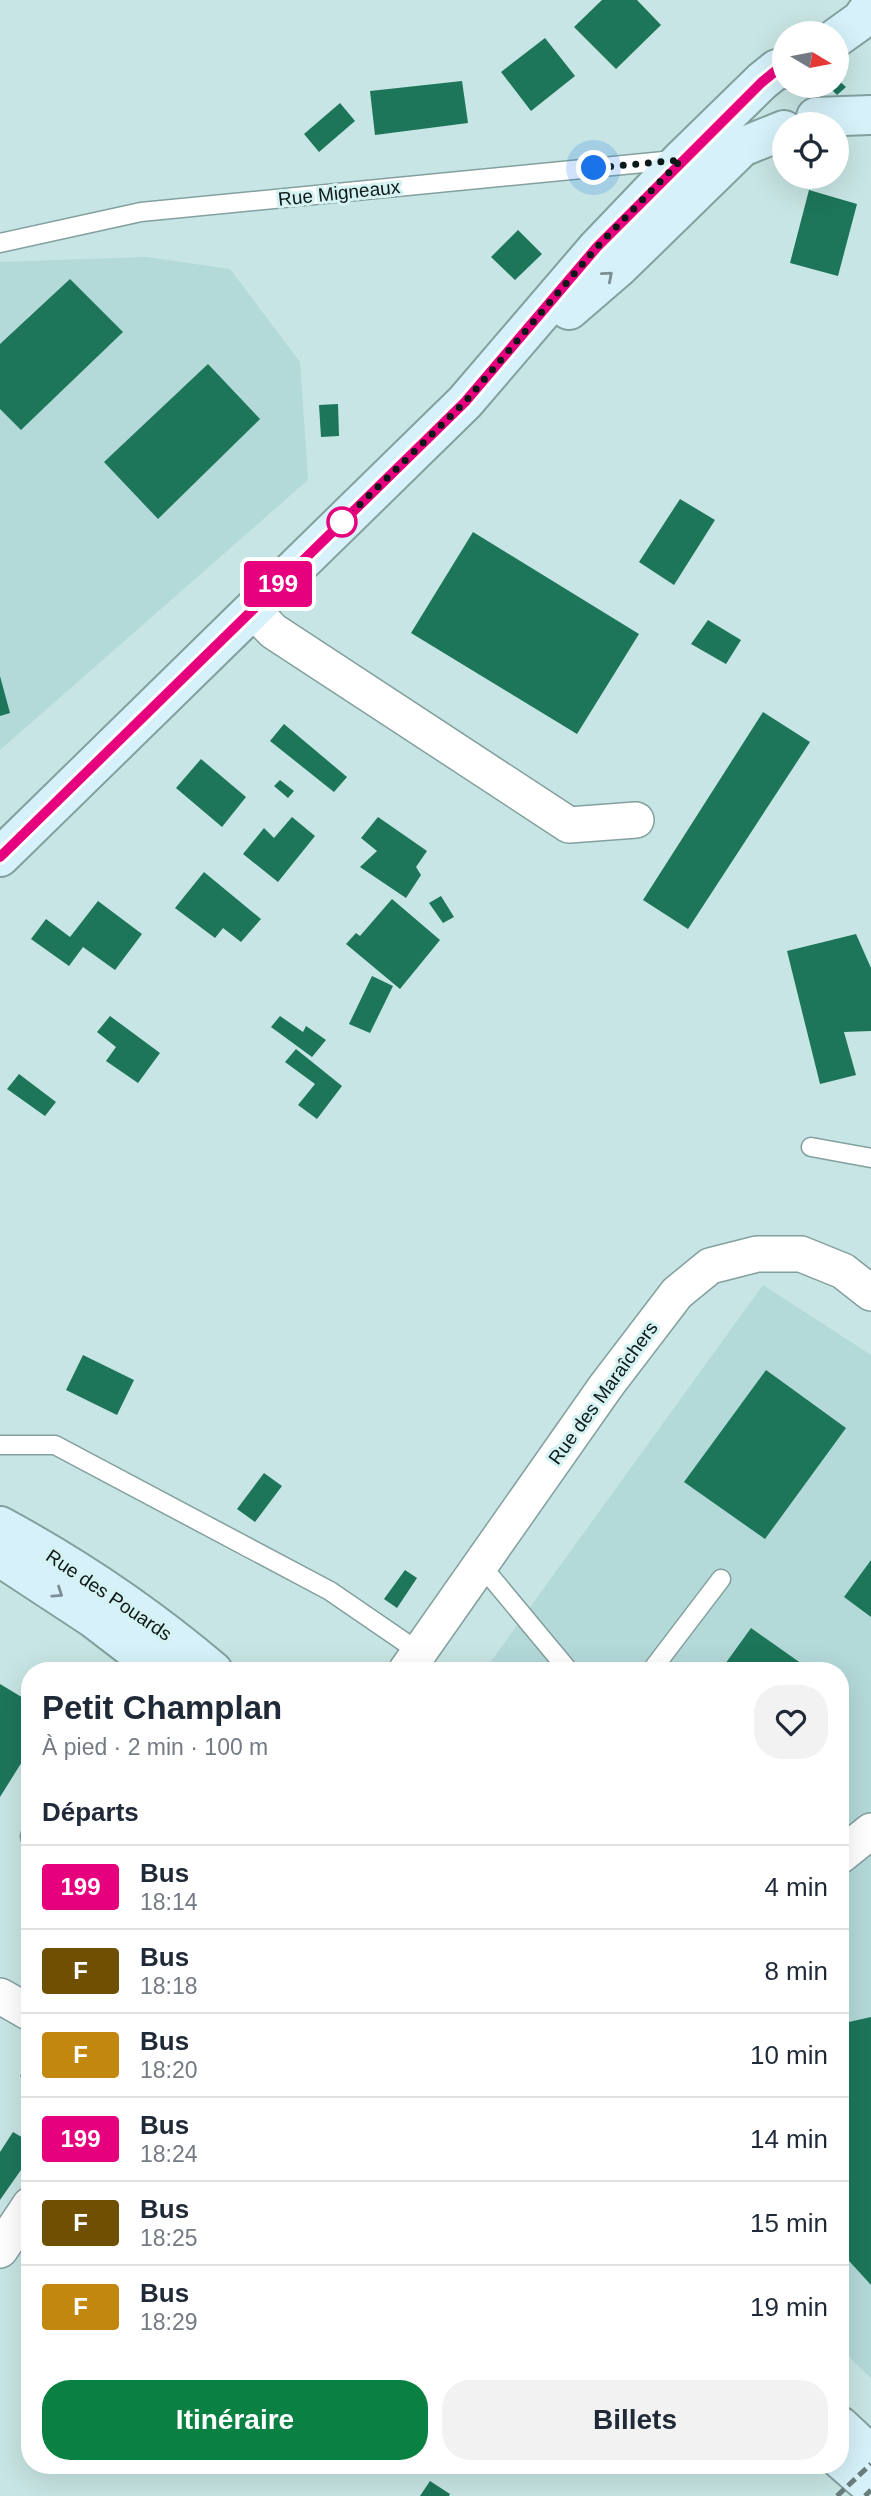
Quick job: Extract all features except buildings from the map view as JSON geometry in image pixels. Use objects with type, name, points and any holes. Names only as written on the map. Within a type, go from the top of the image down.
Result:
[{"type":"main road","points":[[849,29],[861,20],[871,6]]},
{"type":"main road","points":[[465,402],[597,247],[681,160],[772,76]]},
{"type":"main road","points":[[772,77],[757,101],[763,119],[772,119]]},
{"type":"main road","points":[[849,116],[871,115]]},
{"type":"main road","points":[[0,857],[465,402],[620,266],[742,146],[772,132]]},
{"type":"main road","name":"Rue des Pouards","points":[[0,1526],[106,1589],[164,1630],[202,1662]]},
{"type":"main road","name":"Rue des Pouards","points":[[0,1557],[93,1618],[150,1662]]},
{"type":"main road","points":[[849,2434],[871,2455]]},
{"type":"main road","points":[[849,2467],[871,2486]]},
{"type":"street","points":[[252,609],[273,631],[569,825],[636,820]]},
{"type":"street","name":"Rue des Maraîchers","points":[[413,1661],[606,1386],[677,1293],[710,1266],[757,1254],[801,1254],[843,1271],[871,1293]]},
{"type":"street","points":[[849,1849],[871,1831]]},
{"type":"street","points":[[0,1996],[21,2008]]},
{"type":"street","points":[[0,2250],[21,2218]]},
{"type":"lane","name":"Rue Migneaux","points":[[0,243],[141,212],[681,160]]},
{"type":"lane","points":[[811,1147],[871,1158]]},
{"type":"lane","points":[[0,1445],[55,1445],[330,1591],[413,1661]]},
{"type":"lane","points":[[481,1565],[562,1662]]},
{"type":"lane","points":[[657,1662],[720,1579]]},
{"type":"shaded area","points":[[147,257],[230,269],[300,362],[308,480],[0,750],[0,262]]},
{"type":"shaded area","points":[[763,1285],[871,1355],[871,2378],[849,2357],[849,1662],[491,1662]]},
{"type":"railway","points":[[837,2496],[871,2464]]},
{"type":"railway","points":[[865,2496],[871,2490]]},
{"type":"bus line","name":"199","points":[[0,857],[465,402],[597,247],[681,160],[772,74]]},
{"type":"route","points":[[342,522],[465,402],[597,247],[681,160],[594,168]]}]
